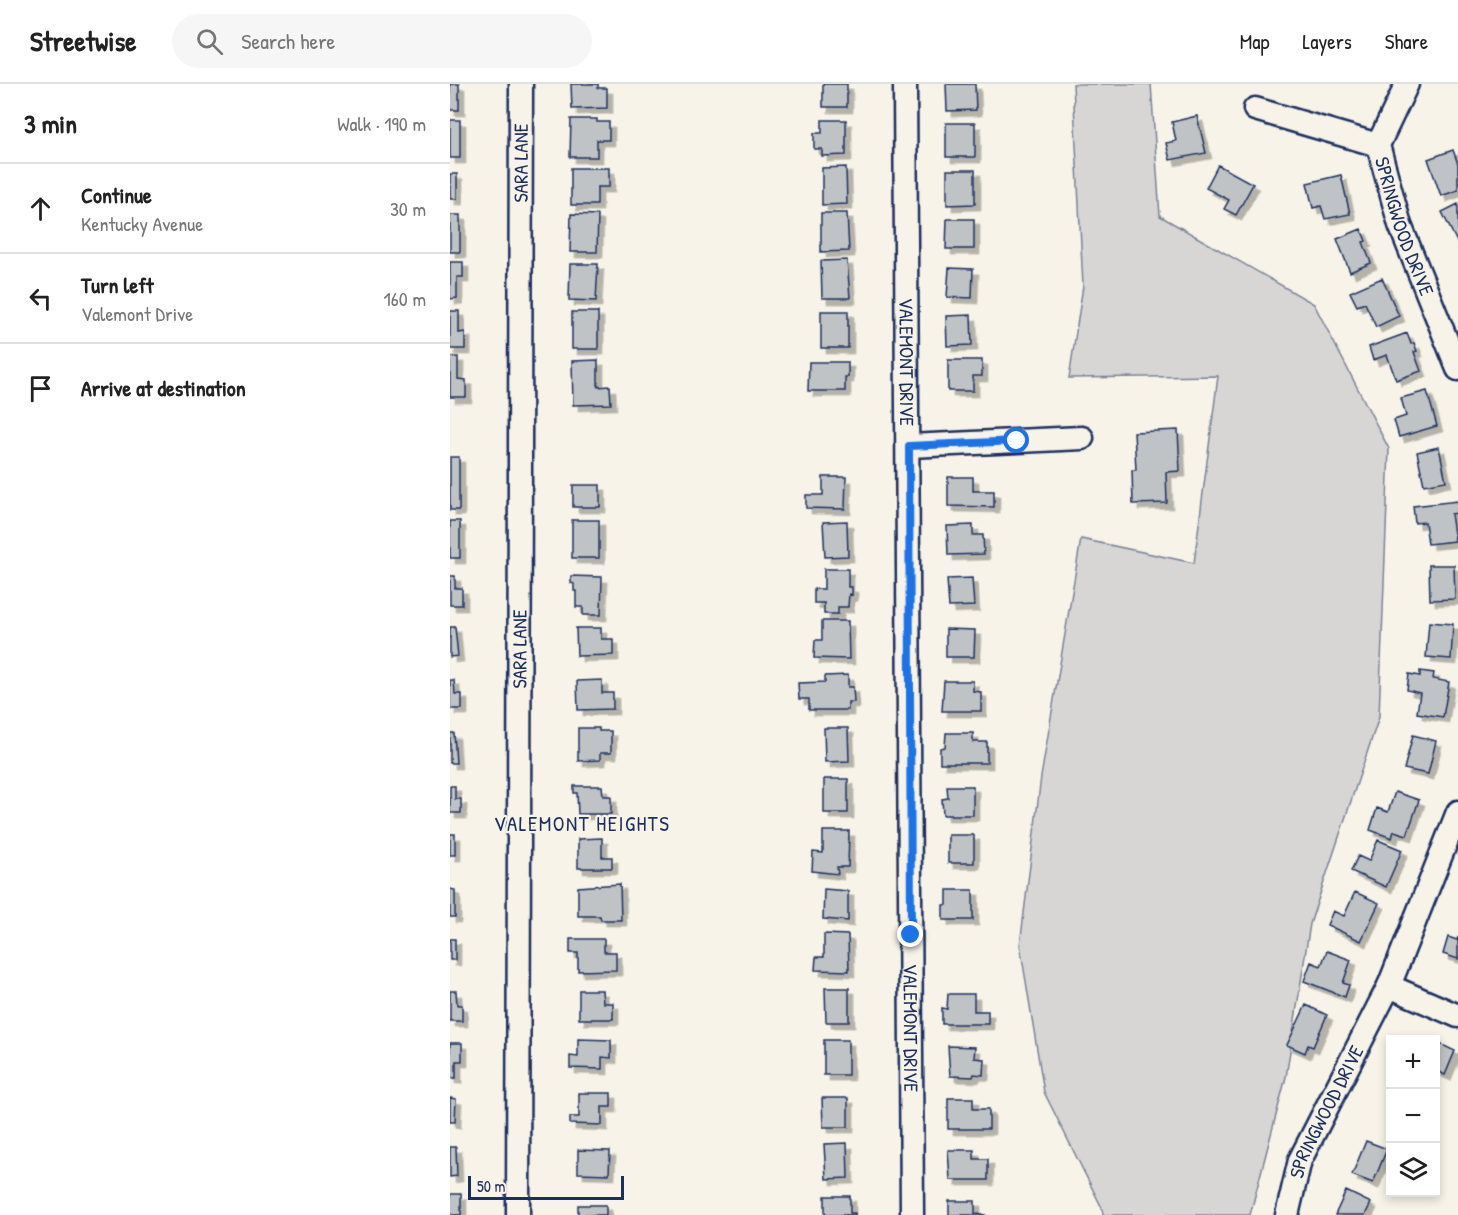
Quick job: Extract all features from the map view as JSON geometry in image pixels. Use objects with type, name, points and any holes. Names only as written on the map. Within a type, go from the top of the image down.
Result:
[{"type":"street","name":"SARA LANE","points":[[518,1215],[520,84]]},
{"type":"street","name":"VALEMONT DRIVE","points":[[905,84],[912,1215]]},
{"type":"street","name":"SPRINGWOOD DRIVE","points":[[1407,84],[1378,145],[1400,225],[1458,369]]},
{"type":"street","points":[[1255,109],[1378,145]]},
{"type":"street","points":[[909,446],[1082,438]]},
{"type":"street","name":"SPRINGWOOD DRIVE","points":[[1287,1215],[1300,1160],[1389,986],[1458,812]]},
{"type":"street","points":[[1389,986],[1458,1016]]},
{"type":"shaded area","points":[[1073,84],[1151,84],[1160,216],[1314,304],[1389,449],[1379,717],[1310,924],[1286,1077],[1250,1215],[1103,1215],[1102,1208],[1044,1092],[1020,945],[1041,777],[1081,539],[1194,563],[1218,376],[1069,378],[1083,286]]},
{"type":"building","points":[[450,84],[459,84],[459,110],[450,110]]},
{"type":"building","points":[[571,84],[598,84],[598,88],[607,88],[607,108],[572,109]]},
{"type":"building","points":[[823,84],[847,84],[847,107],[823,107]]},
{"type":"building","points":[[946,84],[975,84],[976,110],[947,111]]},
{"type":"building","points":[[1197,116],[1206,153],[1170,160],[1166,143],[1176,141],[1172,122]]},
{"type":"building","points":[[571,119],[597,119],[597,122],[609,122],[609,140],[597,140],[597,157],[570,157]]},
{"type":"building","points":[[450,120],[460,120],[460,158],[450,158]]},
{"type":"building","points":[[822,120],[846,120],[846,155],[822,156],[822,149],[814,149],[814,133],[822,133]]},
{"type":"building","points":[[946,123],[975,123],[975,157],[946,157]]},
{"type":"building","points":[[1453,150],[1458,164],[1458,190],[1441,196],[1428,159]]},
{"type":"building","points":[[1218,165],[1253,184],[1236,215],[1224,209],[1229,200],[1206,188]]},
{"type":"building","points":[[846,167],[847,204],[822,205],[822,168]]},
{"type":"building","points":[[571,168],[609,168],[609,187],[597,187],[597,205],[571,205]]},
{"type":"building","points":[[947,170],[975,170],[975,204],[947,205]]},
{"type":"building","points":[[450,174],[457,174],[457,199],[450,199]]},
{"type":"building","points":[[1341,175],[1350,214],[1325,219],[1321,206],[1313,208],[1307,183]]},
{"type":"building","points":[[1458,204],[1458,244],[1442,212]]},
{"type":"building","points":[[821,213],[847,213],[849,251],[821,252]]},
{"type":"building","points":[[571,214],[598,215],[597,252],[570,252]]},
{"type":"building","points":[[450,215],[460,215],[460,252],[450,252]]},
{"type":"building","points":[[947,219],[974,219],[974,249],[946,249]]},
{"type":"building","points":[[1361,229],[1371,263],[1350,272],[1337,239]]},
{"type":"building","points":[[847,260],[850,298],[822,298],[821,261]]},
{"type":"building","points":[[450,262],[463,262],[463,277],[457,277],[457,298],[450,299]]},
{"type":"building","points":[[570,264],[598,264],[596,301],[569,300]]},
{"type":"building","points":[[949,268],[973,269],[972,298],[947,297]]},
{"type":"building","points":[[1382,278],[1399,316],[1376,327],[1365,303],[1357,306],[1350,292]]},
{"type":"building","points":[[450,311],[459,311],[459,333],[465,332],[465,349],[450,349]]},
{"type":"building","points":[[821,311],[848,311],[848,348],[821,348]]},
{"type":"building","points":[[572,312],[598,312],[598,349],[572,349]]},
{"type":"building","points":[[971,315],[972,345],[947,346],[946,316]]},
{"type":"building","points":[[1407,333],[1411,344],[1414,343],[1417,351],[1414,352],[1421,371],[1396,380],[1387,355],[1373,360],[1369,347]]},
{"type":"building","points":[[450,357],[458,357],[458,379],[466,380],[466,397],[450,397]]},
{"type":"building","points":[[598,360],[598,387],[610,386],[611,404],[573,405],[572,361]]},
{"type":"building","points":[[948,360],[982,360],[982,376],[973,376],[973,391],[948,391]]},
{"type":"building","points":[[809,362],[848,362],[845,391],[808,391]]},
{"type":"building","points":[[1427,391],[1437,426],[1399,437],[1394,420],[1406,416],[1401,398]]},
{"type":"building","points":[[1178,430],[1180,471],[1166,472],[1167,503],[1133,504],[1132,470],[1136,470],[1134,432]]},
{"type":"building","points":[[1439,447],[1446,481],[1424,485],[1417,452]]},
{"type":"building","points":[[450,457],[459,457],[459,510],[450,510]]},
{"type":"building","points":[[823,477],[846,477],[845,509],[806,508],[806,495],[823,495]]},
{"type":"building","points":[[948,477],[973,477],[973,491],[994,491],[994,507],[948,506]]},
{"type":"building","points":[[573,485],[600,485],[600,507],[573,507]]},
{"type":"building","points":[[1458,501],[1458,513],[1451,514],[1455,541],[1428,544],[1425,522],[1415,523],[1413,506]]},
{"type":"building","points":[[572,520],[599,520],[599,558],[572,558]]},
{"type":"building","points":[[450,521],[460,521],[460,558],[450,558]]},
{"type":"building","points":[[847,521],[848,556],[825,557],[823,522]]},
{"type":"building","points":[[973,525],[973,535],[983,535],[984,554],[948,555],[947,526]]},
{"type":"building","points":[[1429,565],[1454,565],[1455,599],[1430,600]]},
{"type":"building","points":[[824,569],[848,569],[848,587],[852,587],[852,595],[849,594],[848,607],[838,607],[838,614],[824,614],[824,603],[814,603],[814,589],[824,589]]},
{"type":"building","points":[[450,576],[455,576],[455,588],[462,588],[462,605],[450,605]]},
{"type":"building","points":[[571,576],[602,577],[601,615],[583,615],[583,607],[576,607],[576,591],[574,591],[574,584],[571,583]]},
{"type":"building","points":[[972,578],[974,606],[949,607],[947,579]]},
{"type":"building","points":[[822,621],[848,621],[849,659],[814,658],[815,640],[822,640]]},
{"type":"building","points":[[1429,622],[1453,624],[1451,659],[1426,657]]},
{"type":"building","points":[[450,627],[455,627],[458,656],[450,657]]},
{"type":"building","points":[[576,628],[601,628],[601,639],[613,639],[613,655],[577,656]]},
{"type":"building","points":[[946,629],[975,630],[974,657],[946,657]]},
{"type":"building","points":[[1420,671],[1434,673],[1433,679],[1449,682],[1443,717],[1417,713],[1420,693],[1407,690],[1409,674],[1420,676]]},
{"type":"building","points":[[848,675],[848,687],[853,687],[854,702],[848,702],[848,710],[809,710],[809,699],[799,699],[798,683],[825,682],[825,676]]},
{"type":"building","points":[[450,680],[454,680],[455,694],[462,694],[462,709],[450,709]]},
{"type":"building","points":[[602,680],[602,693],[613,693],[613,709],[578,710],[577,681]]},
{"type":"building","points":[[944,681],[973,681],[973,691],[981,692],[981,711],[942,711]]},
{"type":"building","points":[[578,728],[599,728],[599,731],[611,731],[611,753],[600,753],[600,760],[578,761]]},
{"type":"building","points":[[824,728],[848,728],[849,761],[825,762]]},
{"type":"building","points":[[450,733],[454,733],[456,763],[450,763]]},
{"type":"building","points":[[946,733],[973,733],[973,742],[987,742],[987,763],[940,763],[940,748],[945,747]]},
{"type":"building","points":[[1413,735],[1436,741],[1428,774],[1404,769]]},
{"type":"building","points":[[824,779],[848,779],[848,813],[824,813]]},
{"type":"building","points":[[450,786],[455,786],[455,799],[461,799],[461,813],[450,813]]},
{"type":"building","points":[[574,786],[602,786],[603,796],[611,796],[611,814],[578,814],[577,793],[574,793]]},
{"type":"building","points":[[947,786],[973,786],[973,815],[943,815],[942,799],[948,798]]},
{"type":"building","points":[[1395,792],[1419,800],[1407,835],[1394,831],[1392,838],[1370,830],[1377,808],[1388,812]]},
{"type":"building","points":[[823,831],[849,831],[848,867],[837,867],[838,874],[812,871],[813,852],[823,853]]},
{"type":"building","points":[[450,834],[455,834],[455,855],[450,855]]},
{"type":"building","points":[[948,835],[974,835],[974,863],[948,863]]},
{"type":"building","points":[[602,838],[602,857],[612,857],[612,868],[578,868],[578,839]]},
{"type":"building","points":[[1378,840],[1402,850],[1386,887],[1351,871],[1358,856],[1369,861]]},
{"type":"building","points":[[620,884],[621,920],[601,920],[600,916],[578,916],[578,887]]},
{"type":"building","points":[[450,889],[455,890],[455,917],[450,917]]},
{"type":"building","points":[[824,889],[848,891],[848,921],[823,919]]},
{"type":"building","points":[[947,890],[973,890],[973,920],[943,920],[943,905],[947,905]]},
{"type":"building","points":[[1355,892],[1379,903],[1361,941],[1327,925],[1333,911],[1344,916]]},
{"type":"building","points":[[824,934],[848,935],[849,971],[815,970],[816,957],[824,957]]},
{"type":"building","points":[[1448,937],[1457,940],[1458,937],[1458,959],[1443,954]]},
{"type":"building","points":[[450,939],[455,939],[455,960],[450,960]]},
{"type":"building","points":[[570,939],[604,939],[604,952],[616,952],[616,970],[578,971],[578,953],[570,953]]},
{"type":"building","points":[[1327,951],[1351,960],[1343,983],[1349,985],[1345,997],[1304,981],[1311,962],[1321,966]]},
{"type":"building","points":[[825,988],[849,988],[849,1022],[826,1022]]},
{"type":"building","points":[[579,990],[602,990],[603,1003],[613,1003],[613,1019],[579,1019]]},
{"type":"building","points":[[450,991],[456,991],[457,1005],[462,1005],[462,1021],[450,1021]]},
{"type":"building","points":[[948,994],[974,994],[974,1011],[988,1011],[988,1024],[942,1024],[942,1008],[947,1009]]},
{"type":"building","points":[[1306,1005],[1327,1015],[1313,1047],[1308,1045],[1305,1053],[1287,1045]]},
{"type":"building","points":[[578,1039],[611,1040],[611,1058],[602,1057],[602,1069],[570,1068],[570,1056],[578,1057]]},
{"type":"building","points":[[824,1040],[848,1040],[848,1075],[824,1075]]},
{"type":"building","points":[[450,1043],[462,1043],[462,1061],[456,1061],[456,1078],[450,1078]]},
{"type":"building","points":[[1440,1044],[1455,1051],[1445,1075],[1440,1073]]},
{"type":"building","points":[[948,1046],[975,1047],[974,1058],[984,1059],[983,1075],[950,1076]]},
{"type":"building","points":[[579,1093],[611,1093],[611,1107],[602,1107],[602,1125],[570,1124],[570,1117],[579,1117]]},
{"type":"building","points":[[450,1098],[456,1099],[455,1122],[450,1122]]},
{"type":"building","points":[[822,1098],[848,1098],[848,1127],[823,1127]]},
{"type":"building","points":[[948,1098],[973,1098],[973,1109],[989,1109],[989,1129],[948,1129]]},
{"type":"building","points":[[1366,1141],[1386,1149],[1373,1183],[1352,1175]]},
{"type":"building","points":[[847,1143],[848,1178],[826,1179],[824,1144]]},
{"type":"building","points":[[450,1147],[456,1147],[457,1176],[450,1177]]},
{"type":"building","points":[[578,1150],[610,1151],[609,1174],[578,1173]]},
{"type":"building","points":[[948,1150],[974,1150],[974,1159],[988,1159],[988,1180],[950,1180]]},
{"type":"building","points":[[1346,1191],[1371,1203],[1365,1215],[1335,1215]]},
{"type":"building","points":[[450,1194],[461,1194],[461,1215],[450,1215]]},
{"type":"building","points":[[825,1196],[850,1196],[850,1213],[855,1213],[855,1215],[825,1215]]},
{"type":"building","points":[[949,1201],[975,1201],[975,1214],[986,1215],[949,1215]]},
{"type":"building","points":[[578,1205],[606,1205],[606,1215],[578,1215]]},
{"type":"district","name":"VALEMONT HEIGHTS","points":[[582,824]]},
{"type":"route","points":[[911,935],[909,446],[1017,441]]}]
